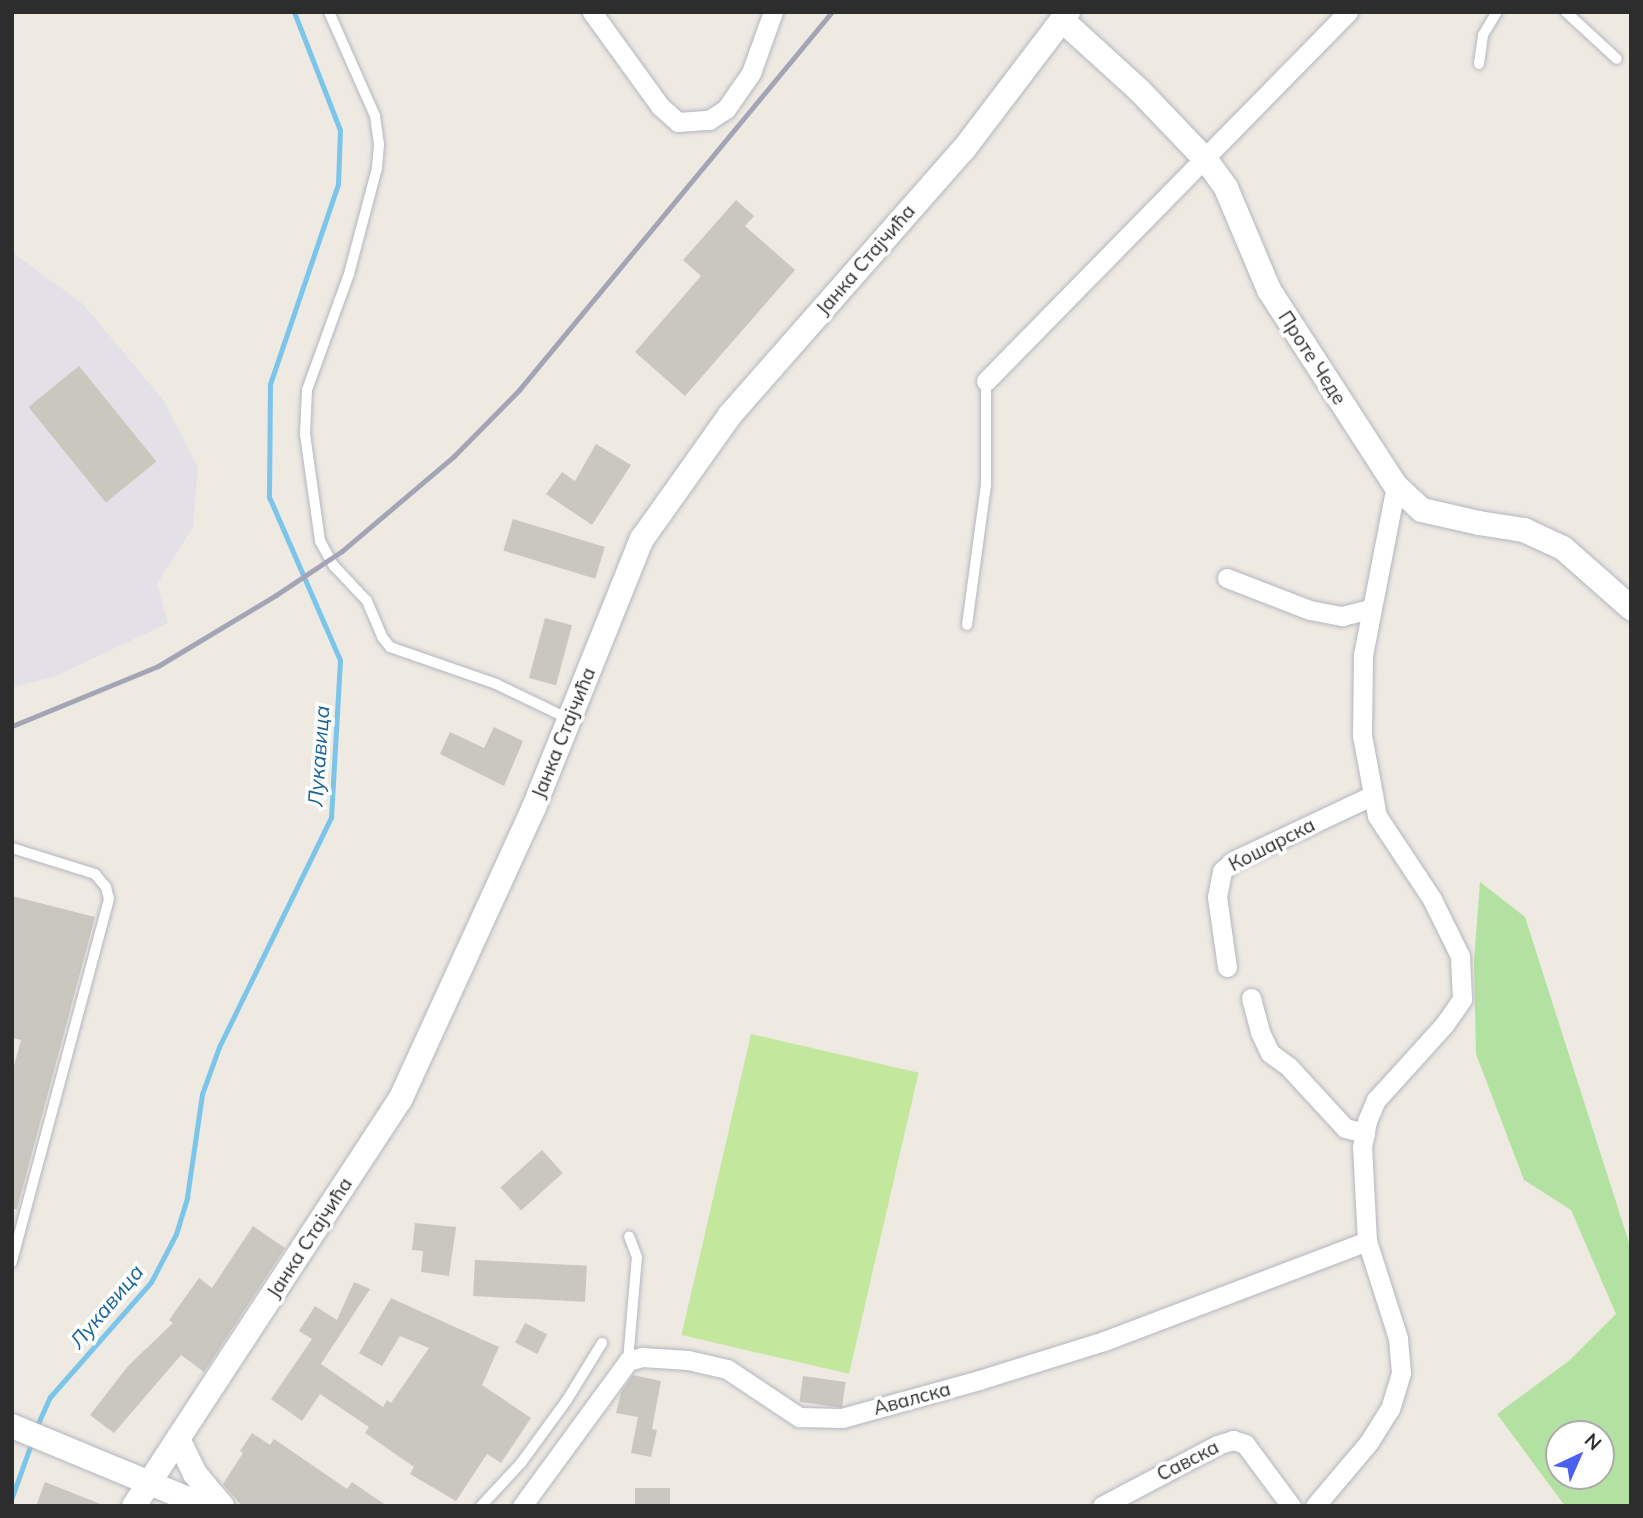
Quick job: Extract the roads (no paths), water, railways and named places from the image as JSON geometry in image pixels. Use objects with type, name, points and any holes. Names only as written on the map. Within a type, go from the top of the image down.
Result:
[{"type":"street","points":[[592,12],[660,106],[678,122],[709,120],[726,109],[751,73],[773,12]]},
{"type":"street","points":[[986,381],[1206,160],[1348,12]]},
{"type":"street","name":"Јанка Стајчића","points":[[134,1506],[400,1100],[534,807],[642,539],[730,415],[964,149],[1065,16]]},
{"type":"street","name":"Проте Чеде","points":[[1065,16],[1206,160],[1226,188],[1269,290],[1396,485],[1422,510],[1524,530],[1563,548],[1631,608]]},
{"type":"street","points":[[1315,1506],[1369,1442],[1390,1409],[1401,1373],[1398,1338],[1367,1241],[1362,1147],[1365,1133],[1377,1100],[1444,1025],[1462,999],[1460,956],[1432,899],[1377,816],[1362,735],[1363,655],[1388,538],[1396,485]]},
{"type":"street","points":[[1227,578],[1310,610],[1342,616],[1371,609]]},
{"type":"street","name":"Кошарска","points":[[1227,967],[1217,897],[1222,871],[1233,861],[1373,795]]},
{"type":"street","points":[[1251,999],[1260,1032],[1270,1053],[1289,1067],[1345,1128],[1365,1133]]},
{"type":"street","name":"Авалска","points":[[628,1361],[642,1357],[688,1360],[727,1368],[799,1417],[842,1418],[979,1380],[1104,1341],[1367,1241]]},
{"type":"street","points":[[522,1506],[628,1361]]},
{"type":"street","points":[[12,1426],[150,1480],[205,1506]]},
{"type":"street","points":[[178,1439],[195,1474],[222,1506]]},
{"type":"street","name":"Савска","points":[[1102,1506],[1217,1445],[1233,1440],[1245,1444],[1291,1506]]},
{"type":"lane","points":[[329,12],[375,116],[379,145],[377,168],[349,274],[307,390],[305,434],[320,541],[328,559],[367,601],[382,637],[390,647],[496,684],[569,719]]},
{"type":"lane","points":[[1479,64],[1483,34],[1497,12]]},
{"type":"lane","points":[[1566,12],[1617,59]]},
{"type":"lane","points":[[967,625],[986,485],[986,381]]},
{"type":"lane","points":[[12,848],[95,874],[106,887],[108,899],[12,1262]]},
{"type":"lane","points":[[628,1361],[637,1256],[629,1236]]},
{"type":"lane","points":[[481,1506],[537,1442],[568,1400],[602,1343]]},
{"type":"waterway","name":"Лукавица","points":[[36,1428],[50,1397],[151,1282],[176,1234],[187,1197],[202,1094],[219,1047],[331,817],[340,660],[269,497],[270,384],[338,184],[340,130],[294,12]]},
{"type":"waterway","name":"Лукавица","points":[[12,1497],[32,1441]]},
{"type":"railway","points":[[12,726],[158,666],[276,595],[342,551],[454,456],[519,390],[832,12]]}]
